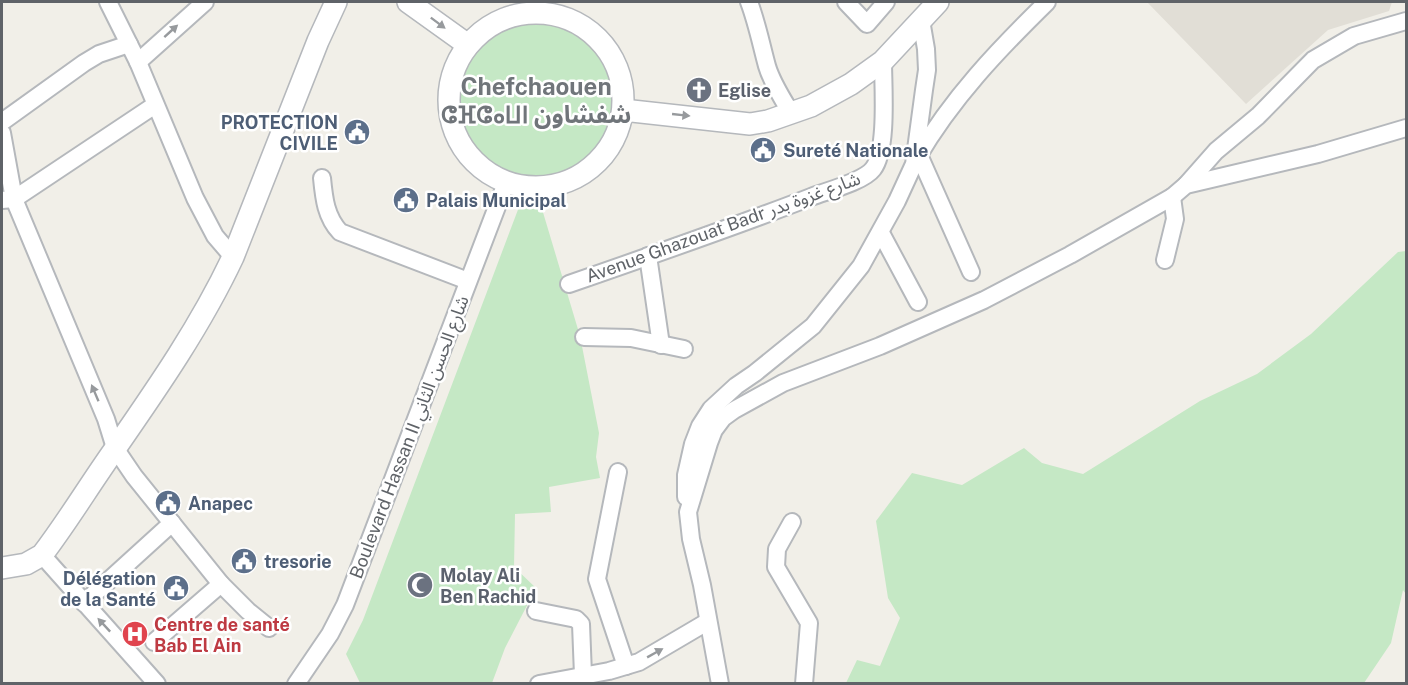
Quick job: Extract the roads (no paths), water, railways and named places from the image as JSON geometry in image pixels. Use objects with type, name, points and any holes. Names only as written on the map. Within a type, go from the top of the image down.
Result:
[{"type":"street","points":[[108,2],[138,62],[204,217],[215,236],[233,256]]},
{"type":"street","points":[[138,62],[205,2]]},
{"type":"street","points":[[408,2],[468,45]]},
{"type":"street","points":[[749,2],[759,27],[768,67],[777,90],[791,113]]},
{"type":"street","points":[[846,2],[867,24],[886,2]]},
{"type":"street","points":[[623,110],[750,124],[768,121],[811,106],[851,84],[883,61],[938,2]]},
{"type":"street","points":[[720,684],[691,539],[685,484],[688,464],[700,426],[711,409],[736,386],[813,326],[861,266],[881,233],[916,159],[955,100],[993,56],[1047,2]]},
{"type":"street","points":[[2,568],[26,564],[42,555],[150,399],[219,286],[233,256],[330,5]]},
{"type":"street","points":[[520,14],[552,14],[582,25],[595,35],[611,54],[621,77],[623,110],[612,144],[588,171],[555,186],[529,187],[506,183],[478,166],[467,154],[457,137],[451,119],[449,99],[451,80],[468,45],[491,25],[520,14]]},
{"type":"street","points":[[921,20],[927,70],[916,159],[971,272]]},
{"type":"street","points":[[689,507],[714,430],[723,418],[734,410],[783,383],[880,346],[984,300],[1070,255],[1172,197],[1186,185],[1216,151],[1258,116],[1313,60],[1354,36],[1407,21]]},
{"type":"street","points":[[2,122],[84,63],[99,54],[129,44]]},
{"type":"street","name":"Avenue Ghazouat Badr شارع غزوة بدر","points":[[569,284],[776,211],[870,172],[877,162],[883,139],[883,61]]},
{"type":"street","points":[[8,200],[155,105]]},
{"type":"street","points":[[1186,185],[1318,154],[1407,128]]},
{"type":"street","points":[[2,133],[8,200],[106,419],[115,448],[134,476],[220,584],[269,628]]},
{"type":"street","points":[[322,178],[327,213],[340,232],[468,281]]},
{"type":"street","name":"Boulevard Hassan II شارع الحسن الثاني","points":[[296,684],[330,634],[345,605],[506,183]]},
{"type":"street","points":[[1165,260],[1175,219],[1172,197]]},
{"type":"street","points":[[881,233],[918,302]]},
{"type":"street","points":[[648,256],[661,345]]},
{"type":"street","points":[[584,337],[631,338],[684,349]]},
{"type":"street","points":[[618,472],[597,579],[626,666]]},
{"type":"street","points":[[792,522],[777,549],[776,567],[809,623],[804,684]]},
{"type":"street","points":[[84,603],[172,523]]},
{"type":"street","points":[[42,555],[157,684]]},
{"type":"street","points":[[154,642],[220,584]]},
{"type":"street","points":[[536,611],[576,619],[581,624],[583,675]]},
{"type":"street","points":[[539,684],[639,662],[707,622]]},
{"type":"place","name":"Eglise","points":[[699,90]]},
{"type":"place","name":"PROTECTION CIVILE","points":[[357,132]]},
{"type":"place","name":"Sureté Nationale","points":[[763,150]]},
{"type":"place","name":"Palais Municipal","points":[[406,200]]},
{"type":"place","name":"Anapec","points":[[168,503]]},
{"type":"place","name":"tresorie","points":[[244,561]]},
{"type":"place","name":"Molay Ali Ben Rachid","points":[[420,585]]},
{"type":"place","name":"Délégation de la Santé","points":[[176,588]]},
{"type":"place","name":"Centre de santé Bab El Ain","points":[[135,634]]},
{"type":"district","name":"Chefchaouen ⵛⴼⵛⴰⵡⵏ شفشاون","points":[[536,100]]}]
